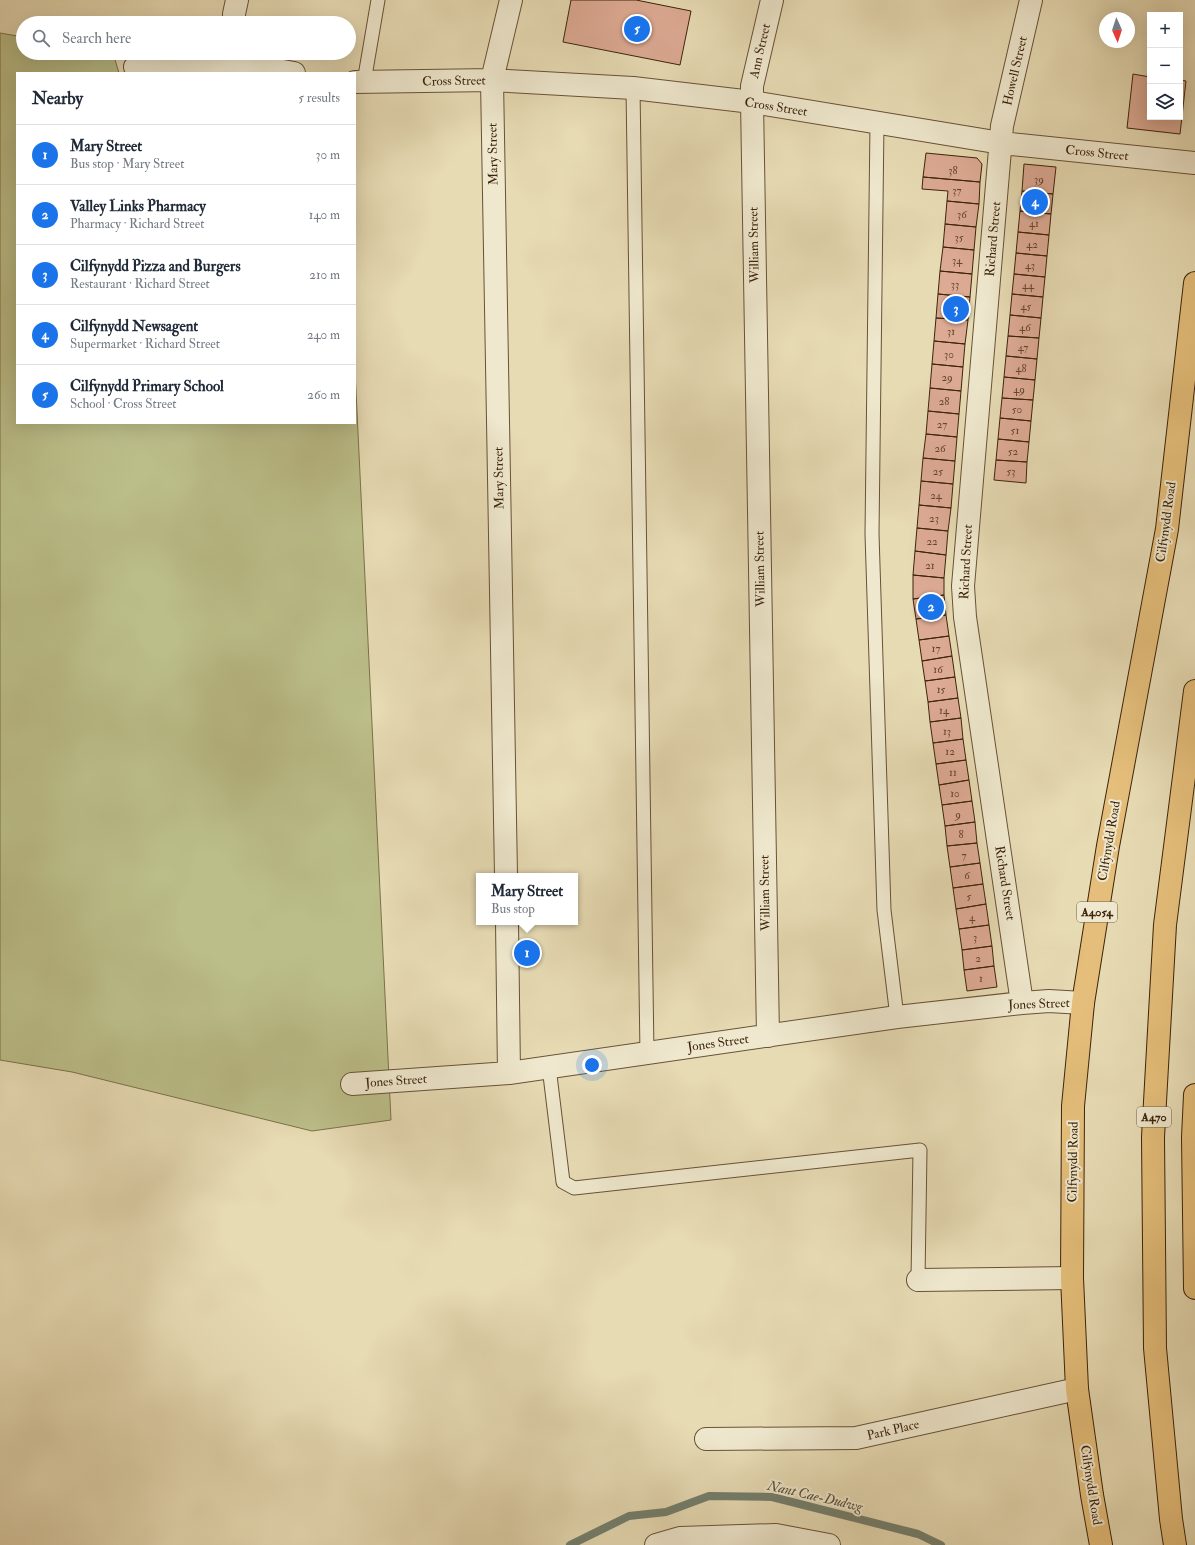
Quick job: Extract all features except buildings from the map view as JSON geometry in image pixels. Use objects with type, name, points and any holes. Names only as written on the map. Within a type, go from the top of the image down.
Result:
[{"type":"main road","name":"Cilfynydd Road","points":[[1101,1545],[1092,1495],[1077,1389],[1072,1278],[1073,1106],[1083,1003],[1108,846],[1167,529],[1195,283]]},
{"type":"main road","name":"A470","points":[[1175,1545],[1170,1512],[1155,1348],[1153,1137],[1165,925],[1195,690]]},
{"type":"main road","points":[[1195,1095],[1193,1137],[1195,1288]]},
{"type":"street","points":[[234,16],[237,0]]},
{"type":"street","name":"Mary Street","points":[[506,873],[492,80],[512,0]]},
{"type":"street","name":"Ann Street","points":[[752,102],[752,86],[772,0]]},
{"type":"street","name":"Howell Street","points":[[1001,143],[1002,126],[1031,0]]},
{"type":"street","points":[[135,67],[269,68]]},
{"type":"street","name":"Cross Street","points":[[359,82],[492,80],[633,88],[752,102],[1001,143],[1195,163]]},
{"type":"street","name":"William Street","points":[[752,102],[768,1036]]},
{"type":"street","name":"Richard Street","points":[[1001,143],[963,586],[964,617],[1022,1003]]},
{"type":"street","points":[[507,925],[509,1073]]},
{"type":"street","name":"Jones Street","points":[[352,1084],[509,1073],[897,1017],[1022,1003],[1048,1001],[1083,1003]]},
{"type":"street","points":[[918,1280],[1072,1278]]},
{"type":"street","name":"Park Place","points":[[706,1439],[856,1438],[1077,1389]]},
{"type":"street","points":[[656,1545],[680,1538],[776,1535],[830,1545]]},
{"type":"lane","points":[[359,82],[378,0]]},
{"type":"lane","points":[[633,88],[647,1054]]},
{"type":"lane","points":[[877,123],[872,534],[884,910],[897,1017]]},
{"type":"lane","points":[[549,1067],[563,1182],[574,1188],[920,1150],[918,1280]]},
{"type":"green space","points":[[0,33],[16,36],[16,60],[115,60],[119,72],[16,72],[16,424],[356,424],[356,391],[391,1120],[312,1131],[72,1072],[0,1060]]},
{"type":"waterway","name":"Nant Cae-Dudwg","points":[[570,1545],[629,1516],[666,1512],[709,1496],[772,1497],[918,1534],[941,1545]]},
{"type":"place","name":"Cilfynydd Primary School","points":[[637,29]]},
{"type":"place","name":"Cilfynydd Newsagent","points":[[1035,202]]},
{"type":"place","name":"Cilfynydd Pizza and Burgers","points":[[956,309]]},
{"type":"place","name":"Valley Links Pharmacy","points":[[931,607]]},
{"type":"place","name":"Mary Street","points":[[527,953]]}]
